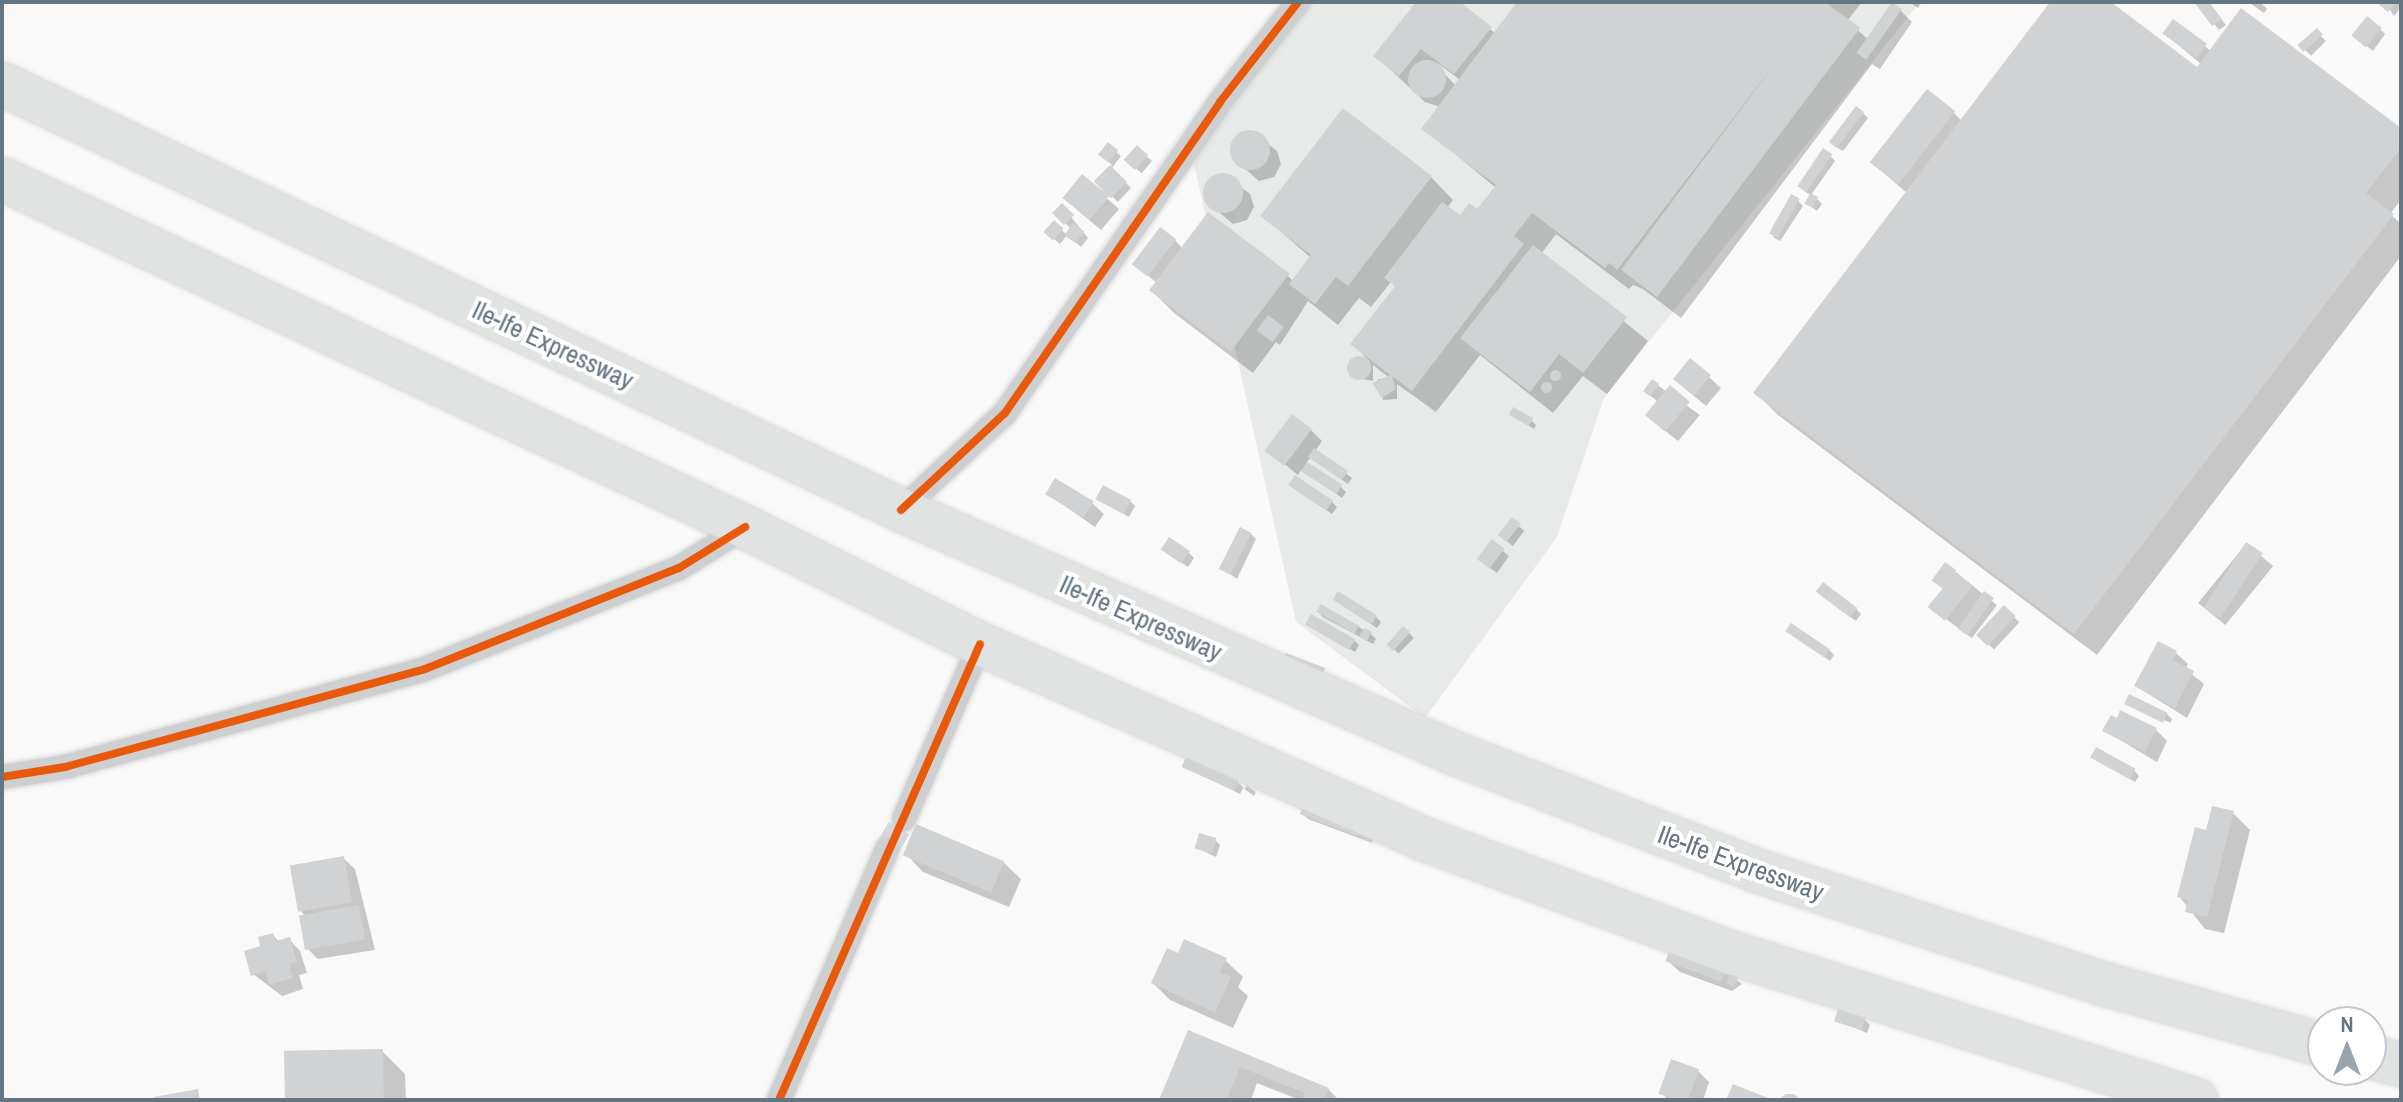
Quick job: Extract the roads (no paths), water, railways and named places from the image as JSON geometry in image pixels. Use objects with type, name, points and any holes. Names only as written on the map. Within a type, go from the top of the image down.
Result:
[{"type":"highway","name":"Ile-Ife Expressway","points":[[2,84],[901,510],[1398,729],[1608,814],[1925,927],[2307,1040]]},
{"type":"highway","points":[[2,179],[745,527],[980,644],[1261,770],[1565,894],[1729,952],[2196,1100]]},
{"type":"street","points":[[901,510],[1005,413],[1220,102],[1298,2]]},
{"type":"street","points":[[2,777],[65,767],[425,669],[679,568],[745,527]]},
{"type":"street","points":[[904,819],[980,644]]},
{"type":"street","points":[[779,1100],[887,849]]},
{"type":"tunnel","points":[[887,849],[904,819]]}]
